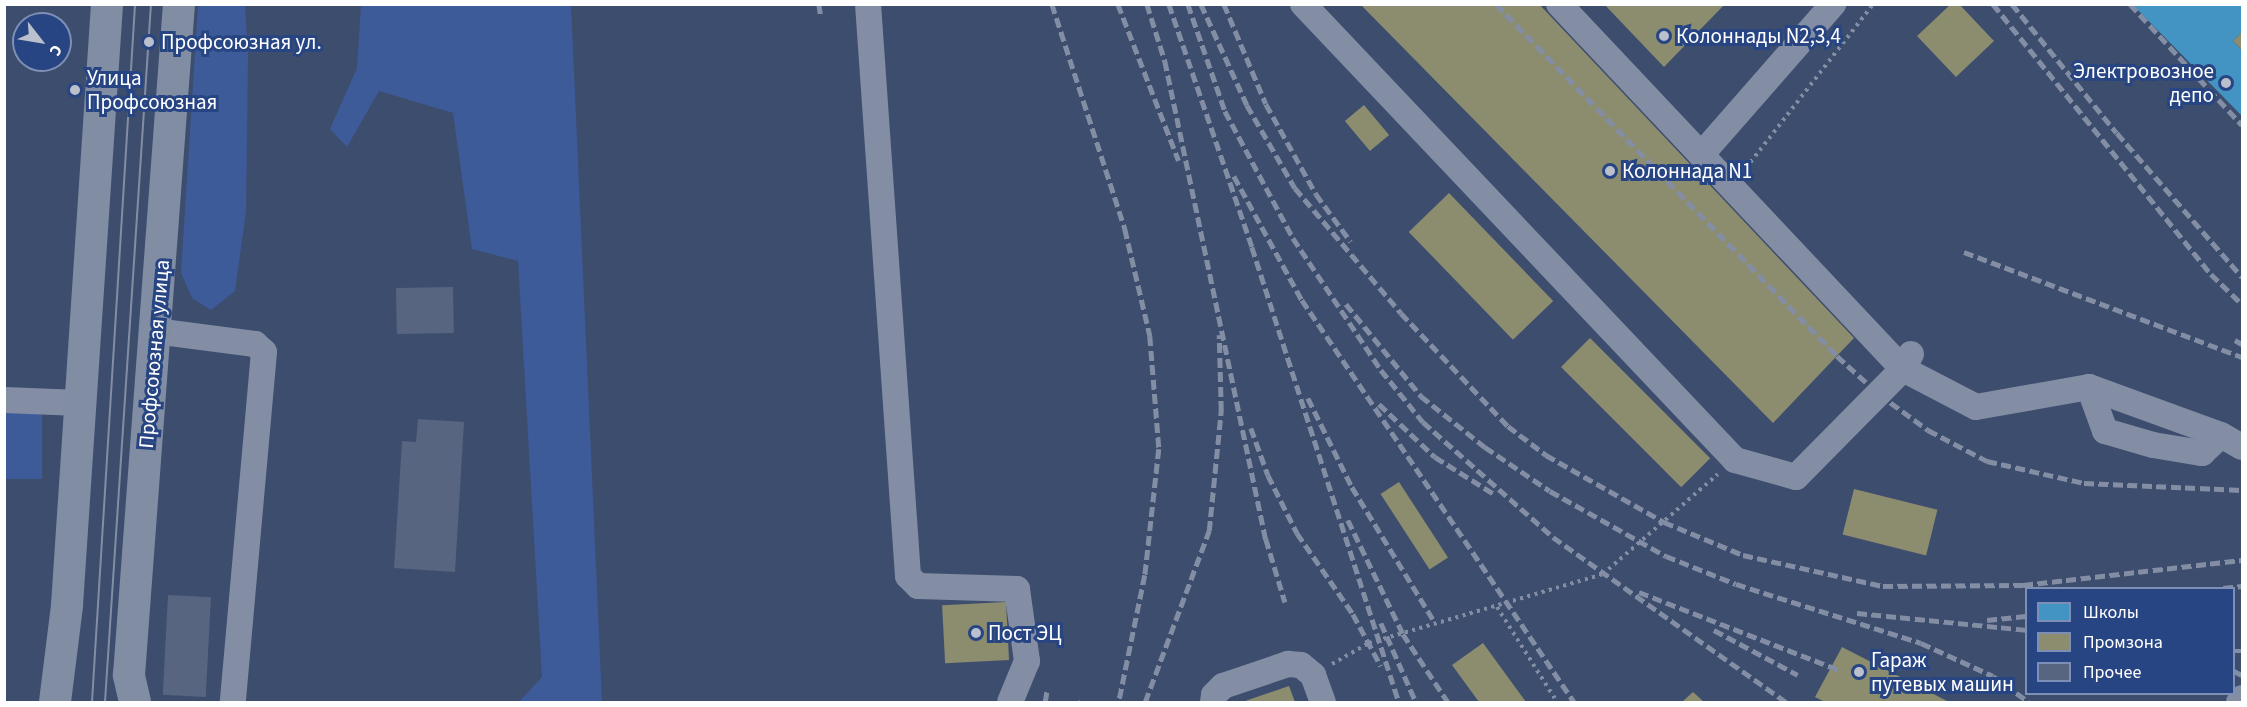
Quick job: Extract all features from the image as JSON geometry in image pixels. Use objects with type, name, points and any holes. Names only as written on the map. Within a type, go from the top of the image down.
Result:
[{"type":"main road","points":[[55,702],[67,605],[107,4]]},
{"type":"main road","name":"Профсоюзная улица","points":[[135,702],[129,675],[178,4]]},
{"type":"street","points":[[868,4],[908,576],[918,586],[1017,589],[1027,661],[1011,702]]},
{"type":"street","points":[[1303,4],[1735,460],[1796,477],[1907,361]]},
{"type":"street","points":[[1559,4],[1701,155],[1907,361],[1976,407],[2089,387],[2232,441]]},
{"type":"street","points":[[1701,155],[1833,4]]},
{"type":"street","points":[[155,331],[255,344],[264,352],[233,702]]},
{"type":"street","points":[[2089,387],[2105,431],[2153,446],[2202,453],[2232,441]]},
{"type":"street","points":[[4,400],[80,403]]},
{"type":"street","points":[[1213,702],[1223,686],[1288,664],[1301,665],[1313,675],[1323,702]]},
{"type":"street","points":[[2239,702],[2242,698]]},
{"type":"path","points":[[1743,171],[1873,4]]},
{"type":"path","points":[[1313,675],[1369,643],[1603,574],[1617,565],[1735,460]]},
{"type":"path","points":[[1497,607],[1557,702]]},
{"type":"shaded area","points":[[198,5],[245,5],[248,56],[246,211],[235,291],[211,310],[192,298],[181,273]]},
{"type":"shaded area","points":[[361,5],[571,5],[602,702],[519,702],[542,677],[518,261],[472,249],[453,113],[379,91],[347,147],[330,129],[357,68]]},
{"type":"shaded area","points":[[5,413],[42,413],[42,479],[5,479]]},
{"type":"building: Школы","name":"Электровозное депо","points":[[2132,4],[2242,4],[2242,32],[2233,41],[2242,50],[2242,116]]},
{"type":"building: Промзона","name":"Колоннада N1","points":[[1360,4],[1539,4],[1854,338],[1773,423]]},
{"type":"building: Промзона","name":"Колоннады N2,3,4","points":[[1604,4],[1725,4],[1664,67]]},
{"type":"building: Промзона","points":[[1951,4],[1959,4],[1994,41],[1956,77],[1917,36]]},
{"type":"building: Промзона","name":"Электровозное депо","points":[[2242,32],[2242,50],[2233,41]]},
{"type":"building: Промзона","points":[[1364,105],[1389,135],[1370,151],[1345,121]]},
{"type":"building: Промзона","points":[[1449,193],[1553,301],[1513,340],[1409,232]]},
{"type":"building: Промзона","points":[[1590,338],[1710,458],[1681,487],[1561,367]]},
{"type":"building: Промзона","points":[[1399,482],[1448,557],[1430,569],[1381,494]]},
{"type":"building: Промзона","points":[[1854,489],[1937,510],[1926,555],[1843,535]]},
{"type":"building: Промзона","name":"Пост ЭЦ","points":[[1006,602],[1009,660],[945,663],[942,605]]},
{"type":"building: Промзона","points":[[1483,643],[1526,702],[1479,702],[1452,665]]},
{"type":"building: Промзона","name":"Гараж путевых машин","points":[[1842,647],[1949,702],[1825,702],[1815,697]]},
{"type":"building: Промзона","points":[[1289,686],[1295,702],[1242,702]]},
{"type":"building: Промзона","points":[[1693,692],[1704,702],[1682,702]]},
{"type":"building: Прочее","points":[[453,287],[454,333],[397,334],[396,288]]},
{"type":"building: Прочее","points":[[418,419],[464,422],[455,572],[394,568],[402,441],[416,442]]},
{"type":"building: Прочее","points":[[168,595],[211,597],[206,697],[163,695]]},
{"type":"tram line","points":[[92,702],[135,4]]},
{"type":"tram line","points":[[105,702],[151,4]]},
{"type":"railway","points":[[819,4],[821,16]]},
{"type":"railway","points":[[1052,4],[1125,229],[1150,336],[1159,449],[1145,575],[1119,702]]},
{"type":"railway","points":[[1118,4],[1179,161]]},
{"type":"railway","points":[[1147,4],[1165,61],[1266,539],[1285,602]]},
{"type":"railway","points":[[1169,4],[1252,247],[1399,702]]},
{"type":"railway","points":[[1188,4],[1225,111],[1293,238],[1381,370],[1423,422],[1553,537],[1786,702]]},
{"type":"railway","points":[[1201,4],[1247,105],[1295,188],[1401,313],[1508,426],[1546,455],[1664,522],[1743,555],[1883,586],[2023,585],[2242,560]]},
{"type":"railway","points":[[1224,4],[1266,104],[1316,194],[1351,242]]},
{"type":"railway","points":[[1496,4],[1837,356],[1879,394],[1928,430],[1987,461],[2084,483],[2242,490]]},
{"type":"railway","points":[[1993,4],[2211,274],[2242,304]]},
{"type":"railway","points":[[2012,4],[2117,133],[2242,277]]},
{"type":"railway","points":[[2130,4],[2242,125]]},
{"type":"railway","points":[[1234,176],[1302,300],[1574,702]]},
{"type":"railway","points":[[1964,252],[2242,357]]},
{"type":"railway","points":[[1346,304],[1421,396],[1485,447],[1550,491],[1666,556],[1736,584],[1921,643],[1993,676],[2029,702]]},
{"type":"railway","points":[[1145,702],[1209,531],[1221,411],[1219,335]]},
{"type":"railway","points":[[2235,340],[2242,344]]},
{"type":"railway","points":[[1308,398],[1352,487],[1433,619]]},
{"type":"railway","points":[[1379,404],[1435,457],[1494,494]]},
{"type":"railway","points":[[1251,428],[1268,475],[1297,533],[1353,614],[1381,666]]},
{"type":"railway","points":[[1348,520],[1403,634],[1448,702]]},
{"type":"railway","points":[[2232,587],[2242,586]]},
{"type":"railway","points":[[1639,592],[1842,671]]},
{"type":"railway","points":[[1857,613],[2025,630]]},
{"type":"railway","points":[[1987,620],[2025,616]]},
{"type":"railway","points":[[1381,623],[1416,702]]},
{"type":"railway","points":[[1714,630],[1798,675]]},
{"type":"railway","points":[[2235,651],[2242,651]]},
{"type":"railway","points":[[2235,672],[2242,675]]},
{"type":"railway","points":[[1045,702],[1047,689]]},
{"type":"place","name":"Колоннады N2,3,4","points":[[1664,36]]},
{"type":"place","name":"Профсоюзная ул.","points":[[149,42]]},
{"type":"place","name":"Электровозное депо","points":[[2226,83]]},
{"type":"place","name":"Улица Профсоюзная","points":[[75,90]]},
{"type":"place","name":"Колоннада N1","points":[[1610,171]]},
{"type":"place","name":"Пост ЭЦ","points":[[976,633]]},
{"type":"place","name":"Гараж путевых машин","points":[[1859,672]]}]
